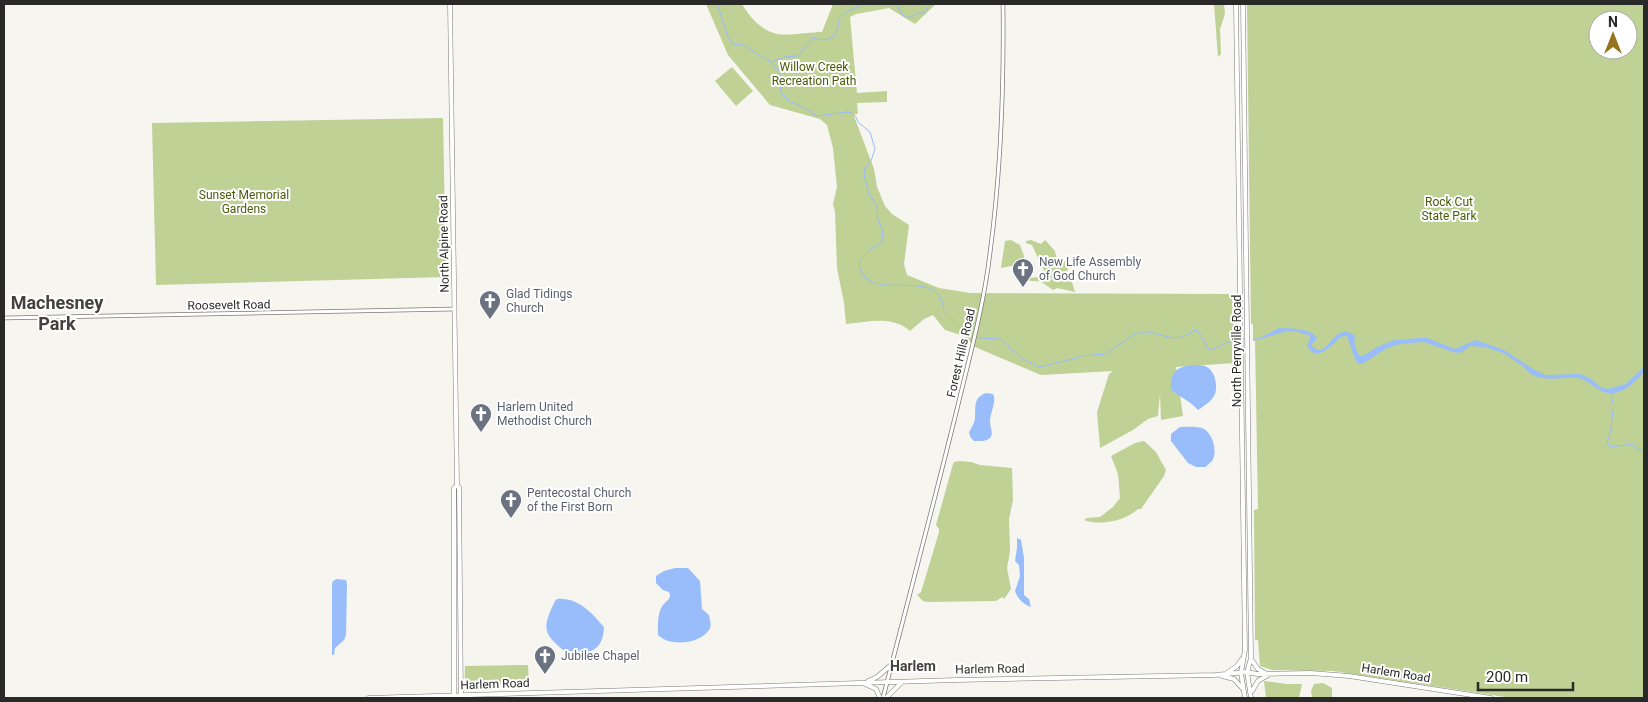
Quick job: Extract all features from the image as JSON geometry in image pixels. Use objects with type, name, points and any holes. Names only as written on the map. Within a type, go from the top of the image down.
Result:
[{"type":"main road","name":"North Alpine Road","points":[[450,4],[461,697]]},
{"type":"main road","name":"North Perryville Road","points":[[1236,4],[1245,650],[1242,672],[1245,696]]},
{"type":"main road","name":"North Perryville Road","points":[[1243,4],[1251,658],[1247,672],[1251,698]]},
{"type":"main road","name":"North Alpine Road","points":[[454,697],[454,488],[457,485]]},
{"type":"main road","points":[[1215,675],[1226,674],[1237,666],[1245,650]]},
{"type":"main road","points":[[1251,658],[1258,669],[1270,674]]},
{"type":"main road","points":[[863,683],[877,677],[891,665]]},
{"type":"main road","name":"Harlem Road","points":[[368,698],[461,697],[887,682],[1215,675],[1242,672],[1270,674],[1311,673],[1349,676],[1491,698]]},
{"type":"main road","points":[[1251,693],[1258,681],[1270,674]]},
{"type":"main road","points":[[1215,675],[1234,679],[1242,686],[1245,696]]},
{"type":"main road","points":[[863,683],[876,689],[883,698],[903,682]]},
{"type":"street","name":"Forest Hills Road","points":[[883,698],[949,442],[975,330],[990,254],[996,197],[1004,63],[1004,4]]},
{"type":"street","name":"Roosevelt Road","points":[[4,318],[455,309]]},
{"type":"green space","name":"Willow Creek Recreation Path","points":[[706,4],[742,4],[761,27],[778,34],[787,35],[822,32],[833,4],[936,4],[915,24],[889,8],[856,14],[850,17],[857,93],[887,91],[887,102],[857,103],[858,114],[854,116],[874,169],[877,187],[885,206],[892,214],[909,225],[904,264],[907,275],[939,288],[970,293],[1232,294],[1235,363],[1176,367],[1183,416],[1161,420],[1160,394],[1158,416],[1148,419],[1133,430],[1100,448],[1097,412],[1109,374],[1113,371],[1041,375],[975,347],[964,336],[945,330],[933,315],[924,319],[910,331],[903,326],[888,321],[846,324],[837,268],[833,204],[837,187],[833,148],[827,125],[820,119],[770,105],[728,55]]},
{"type":"green space","points":[[1214,4],[1224,4],[1225,14],[1220,29],[1221,54],[1218,57]]},
{"type":"green space","name":"Rock Cut State Park","points":[[1247,4],[1644,4],[1644,698],[1512,698],[1333,671],[1272,670],[1260,666],[1258,640],[1255,640],[1254,510],[1258,509],[1255,339],[1253,339],[1253,324],[1251,324]]},
{"type":"green space","points":[[732,67],[753,91],[736,106],[715,81]]},
{"type":"green space","name":"Sunset Memorial Gardens","points":[[443,118],[446,277],[156,285],[152,123]]},
{"type":"green space","points":[[1011,240],[1020,245],[1024,256],[1023,267],[1028,278],[1039,277],[1049,281],[1052,279],[1043,269],[1032,245],[1026,243],[1026,241],[1031,240],[1041,244],[1045,240],[1055,251],[1057,260],[1065,261],[1068,267],[1066,278],[1071,279],[1075,292],[1057,288],[1053,290],[1040,281],[1028,280],[1016,265],[1001,268],[1005,241]]},
{"type":"green space","points":[[1144,441],[1156,452],[1166,470],[1164,476],[1141,509],[1126,517],[1112,521],[1091,522],[1084,520],[1100,517],[1113,507],[1120,498],[1118,474],[1111,456],[1135,443]]},
{"type":"green space","points":[[959,461],[1012,468],[1013,500],[1009,519],[1010,552],[1007,568],[1011,589],[1004,599],[1002,597],[996,601],[928,602],[923,601],[917,595],[921,592],[939,532],[936,525],[953,464]]},
{"type":"green space","points":[[528,665],[529,683],[470,685],[465,680],[465,666]]},
{"type":"green space","points":[[1264,681],[1302,684],[1299,698],[1266,698]]},
{"type":"green space","points":[[1323,683],[1332,688],[1332,698],[1312,697],[1311,691],[1314,684]]},
{"type":"water","points":[[1279,328],[1300,329],[1314,334],[1317,338],[1312,346],[1318,350],[1327,346],[1342,332],[1348,332],[1355,336],[1355,346],[1360,356],[1394,340],[1427,338],[1455,349],[1476,340],[1504,350],[1545,375],[1580,374],[1591,379],[1600,387],[1608,389],[1626,384],[1644,367],[1644,372],[1626,388],[1618,392],[1608,393],[1599,390],[1583,379],[1541,378],[1535,376],[1503,353],[1485,347],[1470,346],[1462,352],[1456,353],[1424,342],[1400,344],[1387,348],[1362,364],[1358,364],[1347,336],[1340,337],[1324,352],[1319,353],[1314,353],[1307,345],[1310,335],[1300,332],[1287,331],[1253,341],[1253,339],[1260,338]]},
{"type":"water","points":[[1193,365],[1208,368],[1216,382],[1214,397],[1198,410],[1171,390],[1175,372],[1182,367]]},
{"type":"water","points":[[986,393],[993,394],[994,397],[990,422],[992,434],[987,440],[974,441],[969,433],[974,421],[976,403],[979,397]]},
{"type":"water","points":[[1180,427],[1201,428],[1210,435],[1215,453],[1212,461],[1206,467],[1196,467],[1188,463],[1171,441],[1171,434]]},
{"type":"water","points":[[1017,538],[1021,540],[1024,558],[1024,595],[1029,599],[1031,607],[1021,601],[1015,591],[1020,576],[1019,565],[1015,561]]},
{"type":"water","points":[[675,568],[688,568],[700,581],[702,609],[709,615],[710,628],[705,635],[692,641],[669,641],[658,635],[660,612],[670,596],[669,592],[663,590],[656,583],[656,576],[664,571]]},
{"type":"water","points":[[337,579],[346,580],[347,584],[346,635],[344,640],[335,648],[334,655],[332,655],[332,584]]},
{"type":"water","points":[[557,599],[578,603],[589,611],[604,627],[601,641],[594,650],[568,654],[549,636],[546,625]]},
{"type":"waterway","points":[[717,4],[728,37],[733,44],[743,45],[771,62],[780,73],[781,93],[789,101],[817,116],[846,112],[852,113],[858,122],[870,132],[875,149],[871,161],[865,168],[864,175],[869,194],[877,206],[883,241],[860,260],[859,266],[861,271],[868,280],[879,284],[920,286],[931,289],[940,297],[944,311],[960,327],[972,335]]},
{"type":"waterway","points":[[784,57],[798,56],[813,38],[823,40],[833,36],[842,15],[863,4]]},
{"type":"waterway","points":[[897,4],[905,17],[925,12],[929,4]]},
{"type":"waterway","points":[[771,62],[782,58]]},
{"type":"waterway","points":[[979,338],[1000,339],[1020,357],[1039,367],[1080,356],[1106,354],[1133,335],[1141,332],[1173,338],[1182,337],[1196,330],[1210,350],[1231,341],[1245,339]]},
{"type":"waterway","points":[[1611,393],[1613,404]]},
{"type":"waterway","points":[[1613,409],[1611,429],[1607,443],[1611,447],[1632,444],[1644,452]]},
{"type":"place","name":"New Life Assembly of God Church","points":[[1023,288]]},
{"type":"place","name":"Glad Tidings Church","points":[[490,320]]},
{"type":"place","name":"Harlem United Methodist Church","points":[[481,433]]},
{"type":"place","name":"Pentecostal Church of the First Born","points":[[511,519]]},
{"type":"place","name":"Jubilee Chapel","points":[[545,675]]},
{"type":"district","name":"Machesney Park","points":[[57,312]]},
{"type":"district","name":"Harlem","points":[[913,666]]}]
